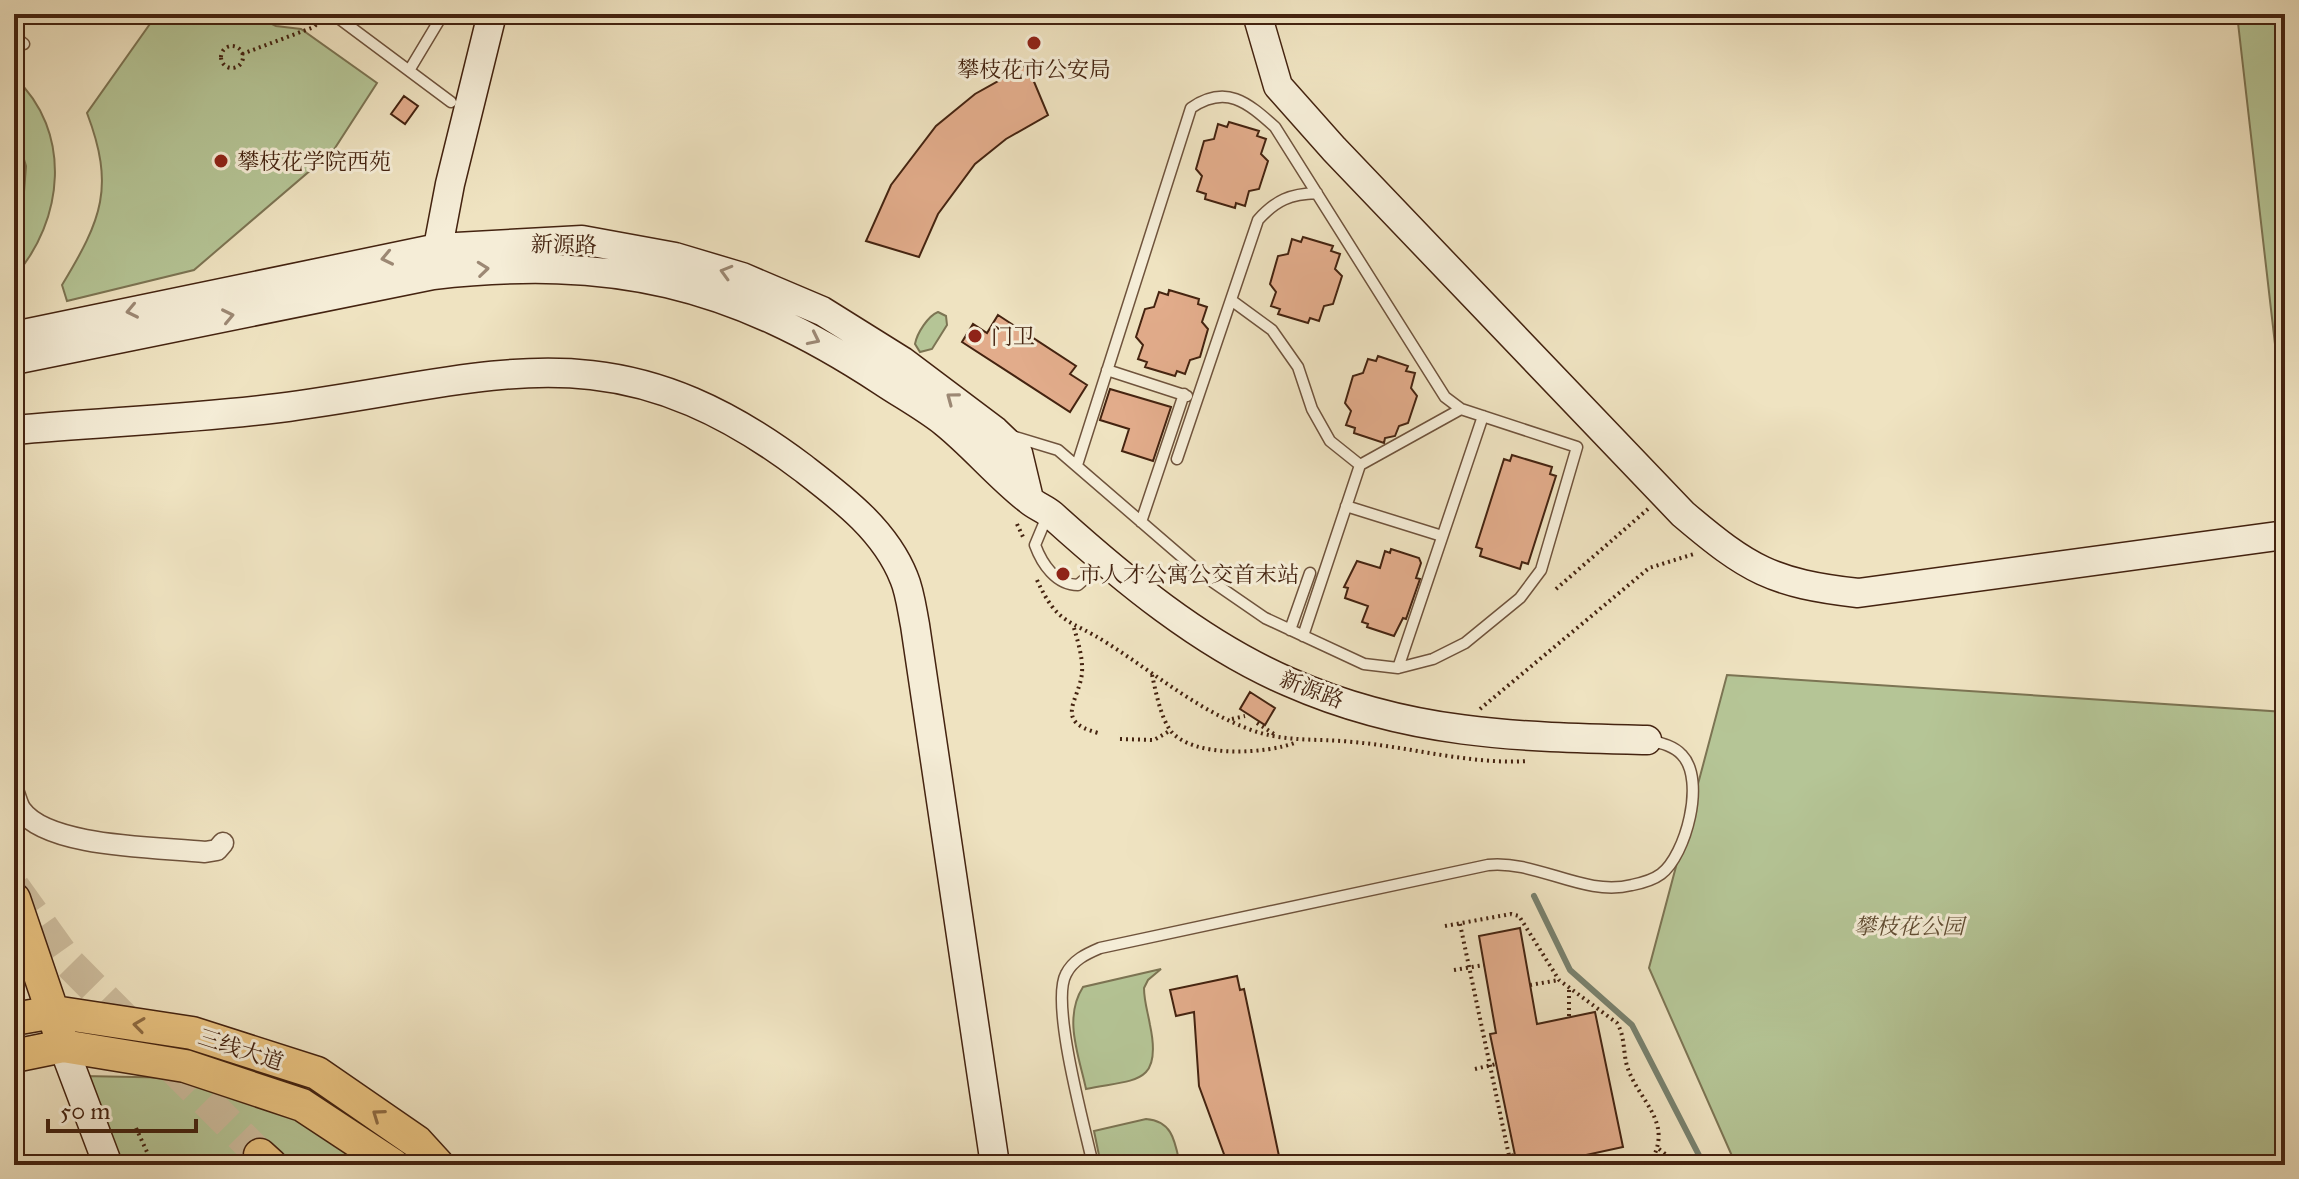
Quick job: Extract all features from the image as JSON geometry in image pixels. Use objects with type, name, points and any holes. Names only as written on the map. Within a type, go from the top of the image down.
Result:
[{"type":"main road","points":[[14,900],[54,1012],[37,1050]]},
{"type":"main road","name":"三线大道","points":[[15,1016],[54,1012],[192,1033],[317,1073],[417,1142],[438,1165]]},
{"type":"main road","name":"三线大道","points":[[37,1050],[185,1066],[302,1105],[393,1165]]},
{"type":"street","points":[[436,261],[492,14]]},
{"type":"street","points":[[1257,14],[1278,86],[1664,495],[1726,551],[1762,573],[1799,587],[1858,593],[2285,535]]},
{"type":"street","name":"新源路","points":[[14,336],[436,261],[582,240],[675,257],[742,277],[822,311],[870,340],[995,431],[1018,453],[1039,506]]},
{"type":"street","name":"新源路","points":[[14,360],[436,261],[495,268],[571,267],[631,274],[687,286],[749,307],[830,347],[944,422],[1104,562],[1229,651],[1289,682],[1400,719],[1453,731],[1509,737],[1647,740]]},
{"type":"street","points":[[14,430],[279,407],[506,372],[582,371],[652,385],[717,411],[775,447],[848,503],[881,539],[904,578],[918,640],[995,1165]]},
{"type":"street","points":[[14,793],[21,810],[41,826],[66,837],[205,852],[217,850],[223,843]]},
{"type":"street","points":[[15,1016],[108,1165]]},
{"type":"lane","points":[[333,14],[451,102]]},
{"type":"lane","points":[[410,69],[443,14]]},
{"type":"lane","points":[[14,36],[24,44]]},
{"type":"lane","points":[[995,431],[1058,450],[1204,576],[1265,618],[1364,664],[1398,668],[1433,659],[1465,643],[1520,598],[1541,570],[1577,447],[1461,409],[1445,397],[1275,127],[1255,109],[1232,97],[1209,96],[1191,108],[1077,465]]},
{"type":"lane","points":[[1177,459],[1258,220],[1274,202],[1294,194],[1317,193]]},
{"type":"lane","points":[[1231,300],[1272,330],[1298,367],[1312,409],[1330,441],[1360,465]]},
{"type":"lane","points":[[1107,370],[1197,398]]},
{"type":"lane","points":[[1141,522],[1184,394]]},
{"type":"lane","points":[[1303,636],[1360,465],[1461,409]]},
{"type":"lane","points":[[1398,668],[1483,416]]},
{"type":"lane","points":[[1039,506],[1035,545],[1048,569],[1062,582],[1078,585],[1104,562]]},
{"type":"lane","points":[[1346,506],[1442,536]]},
{"type":"lane","points":[[1290,630],[1310,573]]},
{"type":"lane","points":[[1093,1165],[1060,1004],[1065,974],[1074,962],[1100,948],[1488,865],[1521,865],[1611,888],[1647,881],[1660,874],[1680,849],[1692,787],[1689,766],[1683,755],[1647,740]]},
{"type":"path","points":[[242,54],[314,27],[325,14]]},
{"type":"path","points":[[230,47],[242,54],[243,60],[236,68],[226,67],[222,61],[224,50],[230,47]]},
{"type":"path","points":[[1556,589],[1664,495]]},
{"type":"path","points":[[1453,731],[1649,568],[1686,554],[1726,551]]},
{"type":"path","points":[[1074,628],[1082,670],[1070,709],[1083,728],[1098,733]]},
{"type":"path","points":[[1151,673],[1171,730],[1188,743],[1224,751],[1283,748],[1297,742]]},
{"type":"path","points":[[1231,720],[1245,716]]},
{"type":"path","points":[[1257,723],[1276,736]]},
{"type":"path","points":[[1120,739],[1142,742],[1171,730]]},
{"type":"path","points":[[1445,926],[1511,914],[1519,916],[1559,980],[1569,990],[1612,1017],[1621,1029],[1628,1069],[1656,1120],[1658,1148],[1649,1165]]},
{"type":"path","points":[[1460,924],[1493,1065],[1512,1155],[1511,1165]]},
{"type":"path","points":[[1454,970],[1484,965]]},
{"type":"path","points":[[1530,985],[1559,980]]},
{"type":"path","points":[[1569,990],[1569,1017]]},
{"type":"path","points":[[1475,1069],[1493,1065]]},
{"type":"path","points":[[136,1128],[153,1165]]},
{"type":"path","points":[[1658,1148],[1679,1165]]},
{"type":"path","points":[[1494,1159],[1512,1155]]},
{"type":"green space","points":[[157,14],[251,14],[276,26],[301,29],[377,83],[333,151],[194,270],[67,301],[62,285],[87,241],[100,202],[101,162],[87,113]]},
{"type":"green space","points":[[2237,14],[2285,14],[2285,431]]},
{"type":"green space","points":[[14,77],[33,99],[46,123],[53,149],[55,176],[52,203],[43,230],[31,255],[14,277],[14,225],[23,205],[26,166],[14,126]]},
{"type":"green space","points":[[938,312],[946,316],[947,325],[932,349],[920,352],[915,344],[918,335]]},
{"type":"green space","name":"攀枝花公园","points":[[1727,675],[2285,712],[2285,1165],[1736,1165],[1649,968]]},
{"type":"green space","points":[[1161,969],[1144,988],[1153,1045],[1148,1069],[1131,1080],[1086,1089],[1073,1024],[1077,999],[1083,987]]},
{"type":"green space","points":[[83,1076],[185,1078],[297,1115],[368,1165],[122,1165]]},
{"type":"green space","points":[[1146,1119],[1167,1128],[1180,1165],[1101,1165],[1094,1131]]},
{"type":"building","points":[[1027,65],[1048,115],[1006,139],[975,164],[938,214],[919,257],[866,241],[891,185],[936,126],[975,94]]},
{"type":"building","points":[[404,96],[418,106],[405,124],[391,114]]},
{"type":"building","points":[[1229,122],[1259,131],[1257,136],[1266,139],[1261,154],[1268,161],[1259,189],[1249,191],[1245,206],[1236,203],[1235,208],[1205,199],[1206,194],[1197,191],[1202,176],[1196,169],[1204,141],[1214,139],[1218,124],[1227,127]]},
{"type":"building","points":[[1303,237],[1333,246],[1331,251],[1340,254],[1335,269],[1342,276],[1333,304],[1324,306],[1319,321],[1310,318],[1308,323],[1278,314],[1280,309],[1271,306],[1276,292],[1270,284],[1278,256],[1288,254],[1292,239],[1301,242]]},
{"type":"building","points":[[1169,290],[1199,299],[1198,304],[1207,307],[1202,322],[1208,329],[1200,357],[1190,360],[1185,374],[1177,371],[1175,376],[1145,367],[1147,362],[1138,359],[1143,345],[1136,337],[1145,309],[1154,307],[1159,292],[1168,295]]},
{"type":"building","points":[[998,315],[1076,366],[1070,374],[1087,385],[1070,412],[962,342],[973,324],[987,333]]},
{"type":"building","points":[[1378,356],[1408,366],[1406,371],[1415,373],[1411,388],[1417,396],[1408,423],[1399,426],[1395,436],[1385,438],[1384,443],[1354,433],[1355,428],[1346,425],[1351,411],[1345,403],[1353,376],[1363,373],[1368,359],[1376,361]]},
{"type":"building","points":[[1110,389],[1171,407],[1153,461],[1122,451],[1129,429],[1100,420]]},
{"type":"building","points":[[1512,455],[1552,467],[1550,474],[1556,476],[1528,564],[1522,562],[1520,569],[1480,556],[1482,549],[1476,547],[1504,459],[1510,461]]},
{"type":"building","points":[[1391,549],[1419,558],[1421,563],[1416,578],[1420,579],[1406,619],[1403,618],[1394,636],[1367,627],[1368,624],[1362,622],[1368,606],[1345,598],[1348,588],[1344,587],[1357,561],[1380,568],[1385,551],[1390,553]]},
{"type":"building","points":[[1250,692],[1275,708],[1265,725],[1240,709]]},
{"type":"building","points":[[1520,928],[1537,1024],[1595,1012],[1623,1147],[1540,1165],[1517,1165],[1490,1034],[1496,1033],[1479,936]]},
{"type":"building","points":[[1237,976],[1240,990],[1244,989],[1279,1156],[1275,1157],[1277,1165],[1228,1165],[1199,1086],[1194,1012],[1176,1016],[1170,990]]},
{"type":"waterway","points":[[1534,896],[1570,970],[1632,1025],[1704,1165]]},
{"type":"tunnel","points":[[14,887],[67,961],[260,1155]]},
{"type":"place","name":"攀枝花市公安局","points":[[1034,43]]},
{"type":"place","name":"攀枝花学院西苑","points":[[221,161]]},
{"type":"place","name":"门卫","points":[[975,336]]},
{"type":"place","name":"市人才公寓公交首末站","points":[[1063,574]]}]
